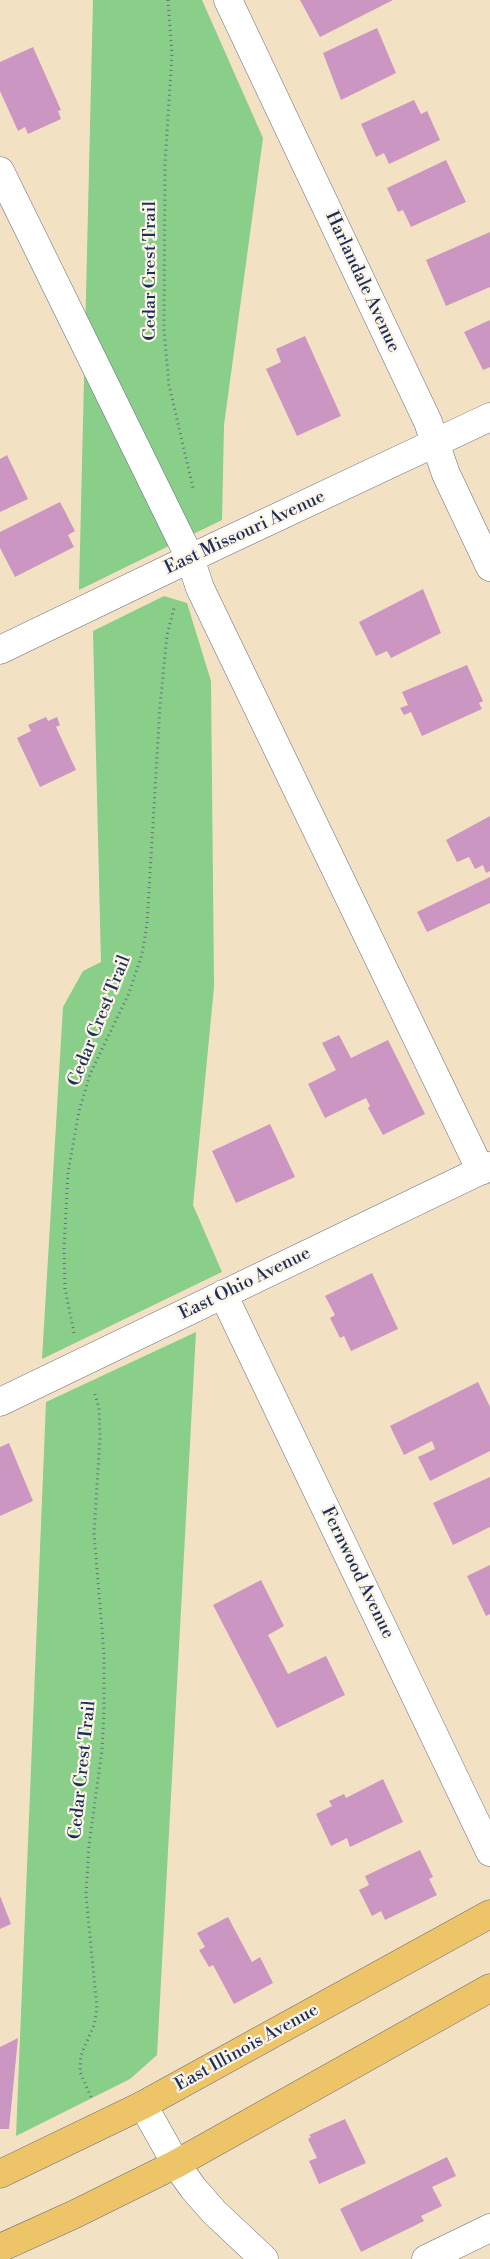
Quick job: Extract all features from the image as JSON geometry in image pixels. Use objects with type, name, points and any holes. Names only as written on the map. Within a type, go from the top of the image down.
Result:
[{"type":"main road","name":"East Illinois Avenue","points":[[0,2174],[143,2106],[490,1914]]},
{"type":"main road","points":[[0,2248],[73,2215],[176,2164],[490,1988]]},
{"type":"street","name":"Harlandale Avenue","points":[[228,0],[428,422],[446,474],[490,567]]},
{"type":"street","points":[[0,171],[190,558],[204,596],[486,1168]]},
{"type":"street","name":"East Missouri Avenue","points":[[0,650],[490,417]]},
{"type":"street","name":"East Ohio Avenue","points":[[0,1402],[486,1168]]},
{"type":"street","name":"Fernwood Avenue","points":[[223,1294],[490,1852]]},
{"type":"street","points":[[143,2106],[176,2164],[214,2212],[264,2259]]},
{"type":"street","points":[[426,2259],[490,2228]]},
{"type":"path","name":"Cedar Crest Trail","points":[[168,0],[172,54],[165,163],[164,330],[169,385],[190,480],[196,497]]},
{"type":"path","name":"Cedar Crest Trail","points":[[77,1340],[65,1289],[64,1247],[68,1173],[79,1111],[90,1074],[129,993],[142,954],[147,924],[163,671],[167,635],[177,598]]},
{"type":"path","name":"Cedar Crest Trail","points":[[92,1385],[99,1408],[100,1438],[94,1533],[104,1654],[104,1711],[102,1750],[89,1845],[86,1895],[97,2009],[94,2025],[81,2055],[80,2072],[93,2101]]},
{"type":"green space","points":[[93,0],[202,0],[263,138],[224,425],[222,520],[79,590]]},
{"type":"green space","points":[[164,596],[187,603],[211,681],[214,987],[193,1205],[222,1272],[42,1359],[63,1007],[83,971],[101,962],[93,631]]},
{"type":"green space","points":[[196,1332],[157,2055],[130,2079],[16,2136],[46,1402]]},
{"type":"building","points":[[300,0],[393,0],[320,37]]},
{"type":"building","points":[[377,28],[396,73],[341,100],[323,53]]},
{"type":"building","points":[[33,47],[61,110],[58,111],[61,119],[28,134],[25,127],[18,131],[0,91],[0,62]]},
{"type":"building","points":[[414,100],[421,114],[427,111],[440,140],[389,164],[384,153],[376,157],[361,124]]},
{"type":"building","points":[[446,160],[466,202],[411,227],[403,210],[398,212],[387,188]]},
{"type":"building","points":[[490,232],[490,287],[446,306],[426,260]]},
{"type":"building","points":[[490,320],[490,367],[483,370],[464,332]]},
{"type":"building","points":[[305,336],[341,416],[297,436],[266,369],[281,362],[276,349]]},
{"type":"building","points":[[7,455],[28,499],[0,512],[0,459]]},
{"type":"building","points":[[60,502],[75,531],[68,535],[74,547],[15,577],[0,548],[0,532]]},
{"type":"building","points":[[423,589],[441,633],[391,658],[387,651],[376,656],[359,622]]},
{"type":"building","points":[[467,665],[483,701],[479,703],[482,709],[422,736],[411,712],[404,715],[400,708],[408,705],[402,692]]},
{"type":"building","points":[[46,717],[48,721],[57,717],[60,725],[56,727],[76,770],[40,787],[17,738],[31,731],[28,725]]},
{"type":"building","points":[[490,816],[490,871],[486,873],[483,865],[475,869],[469,857],[457,862],[446,840]]},
{"type":"building","points":[[490,877],[490,903],[427,932],[417,912]]},
{"type":"building","points":[[339,1035],[351,1058],[388,1040],[425,1114],[383,1135],[368,1108],[370,1106],[366,1098],[325,1118],[308,1084],[336,1070],[322,1043]]},
{"type":"building","points":[[270,1124],[295,1177],[236,1203],[212,1151]]},
{"type":"building","points":[[372,1273],[398,1329],[351,1351],[344,1336],[340,1338],[330,1318],[335,1315],[325,1296]]},
{"type":"building","points":[[478,1382],[490,1407],[490,1451],[430,1481],[418,1457],[435,1449],[432,1441],[404,1455],[390,1426]]},
{"type":"building","points":[[9,1443],[33,1501],[0,1516],[0,1447]]},
{"type":"building","points":[[490,1477],[490,1527],[453,1545],[433,1503]]},
{"type":"building","points":[[490,1565],[490,1614],[486,1616],[467,1576]]},
{"type":"building","points":[[261,1580],[284,1626],[268,1635],[288,1674],[326,1656],[345,1695],[277,1728],[213,1605]]},
{"type":"building","points":[[383,1779],[403,1822],[350,1847],[347,1838],[331,1846],[316,1814],[332,1806],[329,1801],[344,1794],[346,1798]]},
{"type":"building","points":[[420,1850],[433,1877],[429,1879],[437,1895],[385,1920],[381,1911],[372,1916],[359,1890],[369,1885],[365,1876]]},
{"type":"building","points":[[0,1896],[11,1924],[0,1929]]},
{"type":"building","points":[[228,1917],[252,1962],[260,1957],[273,1983],[234,2004],[213,1965],[209,1967],[199,1950],[205,1947],[197,1933]]},
{"type":"building","points":[[18,2038],[9,2129],[0,2129],[0,2047]]},
{"type":"building","points":[[345,2119],[366,2163],[319,2184],[309,2161],[317,2158],[308,2139],[311,2137],[309,2135]]},
{"type":"building","points":[[447,2157],[456,2176],[432,2187],[442,2206],[421,2216],[424,2221],[361,2252],[340,2209]]}]
